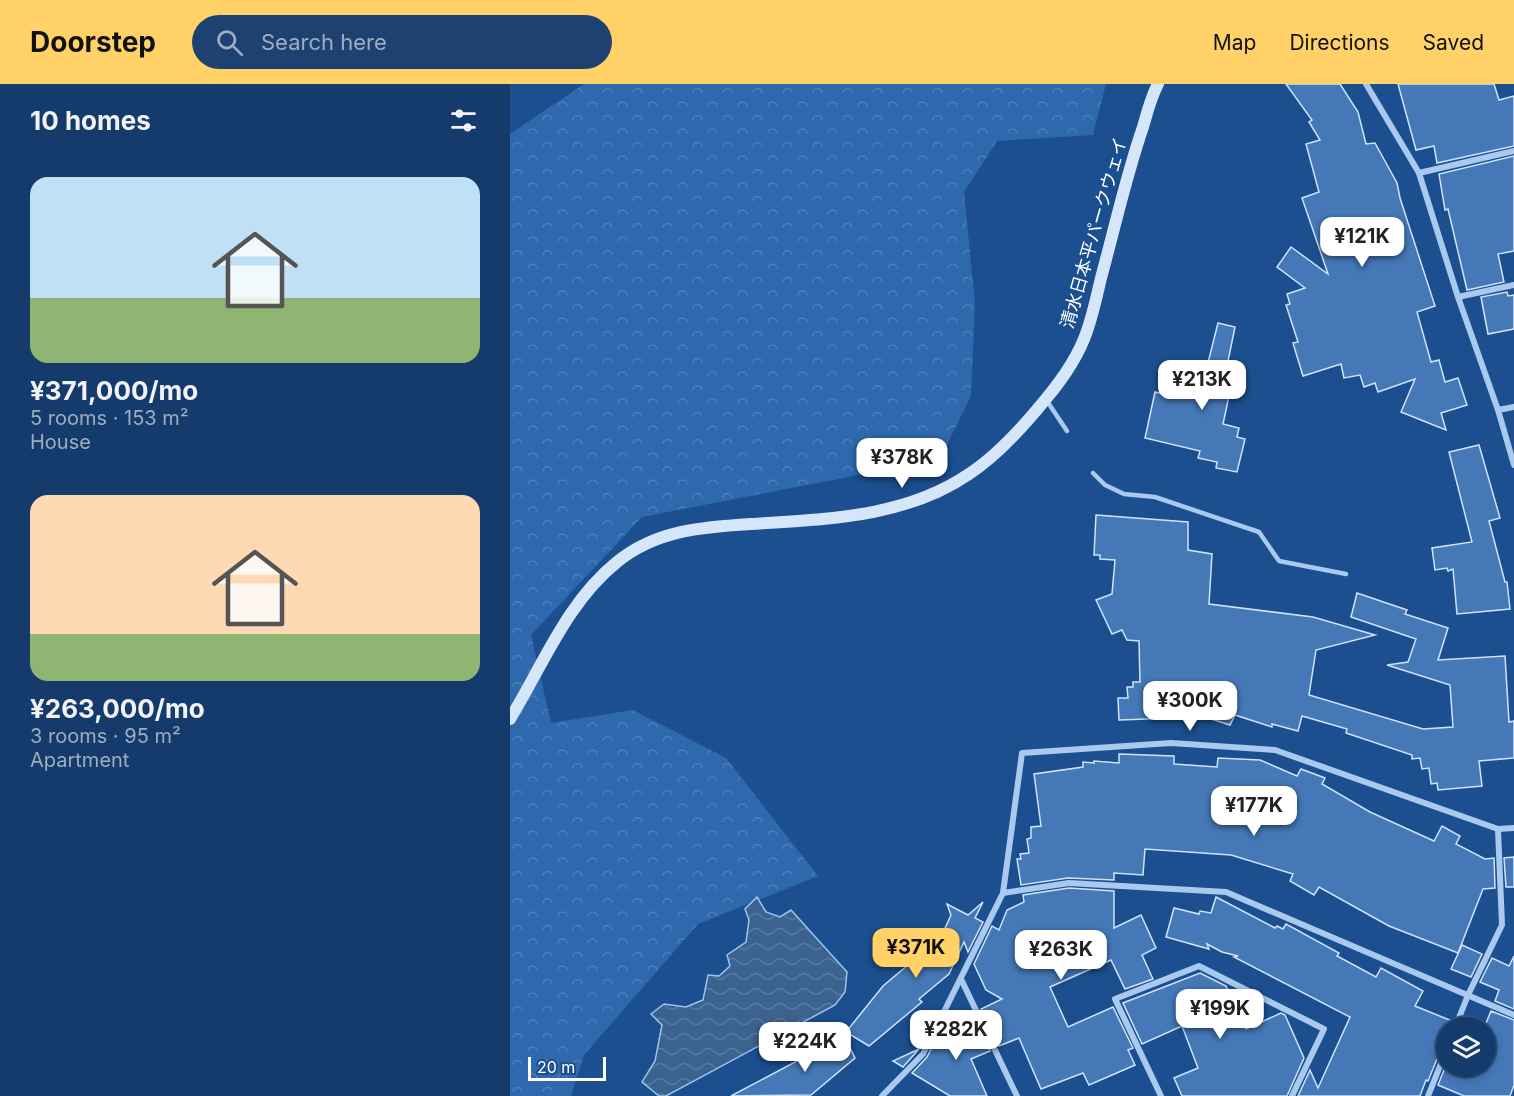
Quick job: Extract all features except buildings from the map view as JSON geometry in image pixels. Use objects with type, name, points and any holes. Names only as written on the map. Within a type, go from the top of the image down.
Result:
[{"type":"street","name":"清水日本平パークウェイ","points":[[510,719],[575,605],[617,562],[642,544],[673,533],[702,527],[830,519],[872,513],[923,499],[969,475],[999,450],[1046,399],[1070,366],[1087,333],[1135,149],[1158,84]]},
{"type":"street","points":[[1366,84],[1419,173],[1458,297],[1498,410],[1514,465]]},
{"type":"street","points":[[1419,173],[1514,151]]},
{"type":"street","points":[[1458,297],[1514,285]]},
{"type":"street","points":[[1498,410],[1514,407]]},
{"type":"street","points":[[882,1096],[923,1054],[1003,893],[1022,753],[1171,743],[1275,750],[1498,829],[1514,828]]},
{"type":"street","points":[[1459,1017],[1502,925],[1498,829]]},
{"type":"street","points":[[1003,893],[1069,883],[1227,892],[1514,1015]]},
{"type":"street","points":[[1161,1096],[1115,999],[1199,966],[1324,1029],[1292,1096]]},
{"type":"street","points":[[961,979],[1017,1096]]},
{"type":"street","points":[[1428,1096],[1436,1076]]},
{"type":"lane","points":[[1046,399],[1067,431]]},
{"type":"lane","points":[[1093,473],[1105,485],[1124,494],[1155,497],[1259,532],[1279,561],[1346,574]]},
{"type":"green space","points":[[584,84],[1106,84],[1093,135],[997,141],[964,192],[975,303],[971,396],[940,459],[642,517],[531,635],[551,723],[633,710],[726,758],[818,876],[698,924],[584,1055],[571,1096],[510,1096],[510,134]]},
{"type":"water","points":[[757,897],[766,912],[780,917],[791,910],[847,972],[845,992],[835,1005],[666,1096],[659,1096],[642,1082],[655,1061],[662,1025],[651,1014],[664,1004],[686,1007],[703,1000],[708,975],[719,976],[730,966],[727,955],[746,942],[749,920],[745,909]]}]
